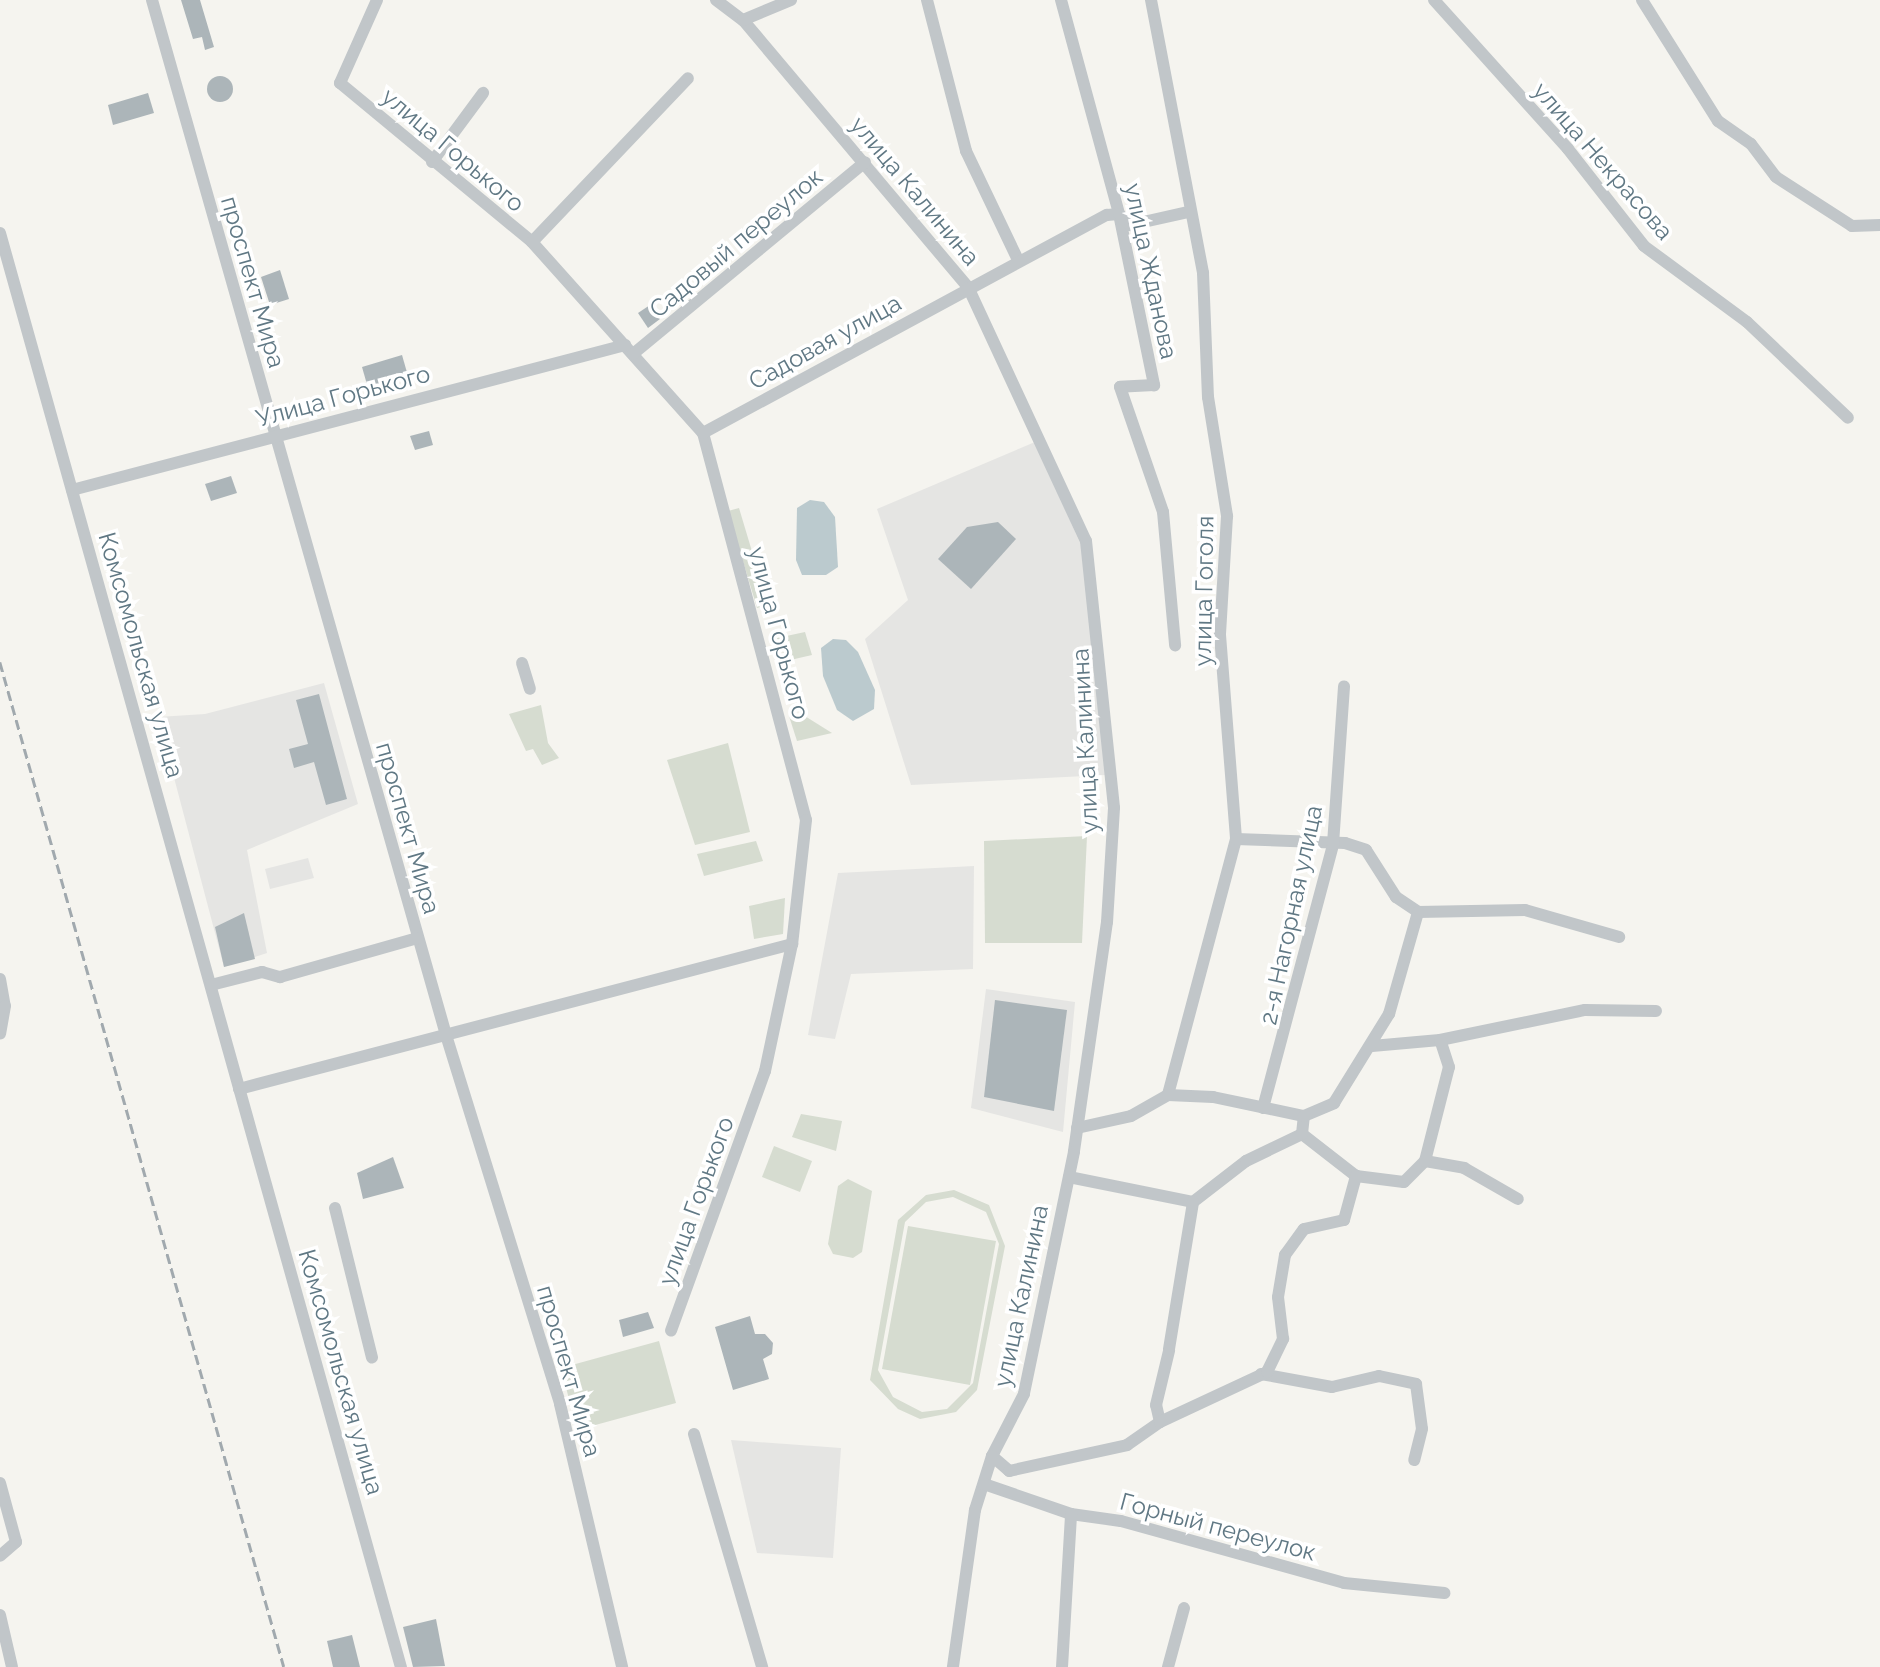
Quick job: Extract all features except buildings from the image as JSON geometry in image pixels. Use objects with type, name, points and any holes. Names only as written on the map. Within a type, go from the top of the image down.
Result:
[{"type":"street","name":"проспект Мира","points":[[152,0],[446,1035],[560,1404],[622,1667]]},
{"type":"street","name":"улица Горького","points":[[377,0],[340,83],[432,162],[532,242],[703,433],[806,820],[792,944],[765,1071],[671,1330]]},
{"type":"street","name":"улица Калинина","points":[[716,0],[743,20],[968,287],[1086,541],[1101,646],[1114,808],[1107,922],[1069,1177],[1024,1394],[992,1455],[984,1484],[953,1667]]},
{"type":"street","points":[[743,20],[791,0]]},
{"type":"street","points":[[927,0],[966,151],[1017,258]]},
{"type":"street","name":"улица Жданова","points":[[1061,0],[1119,214],[1154,385],[1120,387],[1163,512],[1175,645]]},
{"type":"street","name":"улица Гоголя","points":[[1151,0],[1188,212],[1203,273],[1208,397],[1227,516],[1220,635],[1236,839],[1168,1095]]},
{"type":"street","name":"улица Некрасова","points":[[1434,0],[1577,159],[1644,246],[1747,322],[1848,418]]},
{"type":"street","points":[[1642,0],[1718,121],[1751,144],[1776,177],[1852,226],[1880,225]]},
{"type":"street","points":[[532,242],[688,78]]},
{"type":"street","points":[[432,162],[483,93]]},
{"type":"street","name":"Садовый переулок","points":[[629,349],[865,162]]},
{"type":"street","points":[[1119,214],[1130,225],[1188,212]]},
{"type":"street","name":"Садовая улица","points":[[703,433],[1017,258],[1119,214]]},
{"type":"street","name":"Комсомольская улица","points":[[0,233],[401,1667]]},
{"type":"street","name":"Улица Горького","points":[[72,490],[276,436],[629,349]]},
{"type":"street","points":[[522,663],[530,689]]},
{"type":"street","name":"2-я Нагорная улица","points":[[1263,1108],[1333,845],[1343,686]]},
{"type":"street","points":[[1236,839],[1333,845],[1366,850],[1396,897],[1418,912],[1525,910],[1619,937]]},
{"type":"street","points":[[1077,1128],[1131,1116],[1168,1095],[1304,1116],[1335,1103],[1389,1014],[1418,912]]},
{"type":"street","points":[[211,985],[262,972],[280,977],[418,938]]},
{"type":"street","points":[[239,1089],[792,944]]},
{"type":"street","points":[[0,979],[5,1032],[0,1034]]},
{"type":"street","points":[[1372,1046],[1440,1041],[1586,1010],[1656,1012]]},
{"type":"street","points":[[1302,1134],[1356,1176],[1404,1182],[1425,1161],[1449,1067],[1440,1041]]},
{"type":"street","points":[[1302,1134],[1304,1116]]},
{"type":"street","points":[[1160,1422],[1156,1405],[1180,1292],[1193,1202],[1246,1161],[1302,1134]]},
{"type":"street","points":[[1425,1161],[1464,1168],[1518,1199]]},
{"type":"street","points":[[992,1455],[1009,1471],[1070,1460],[1127,1445],[1160,1422],[1261,1374],[1283,1339],[1278,1297],[1285,1255],[1304,1229],[1344,1220],[1356,1176]]},
{"type":"street","points":[[1069,1177],[1193,1202]]},
{"type":"street","points":[[335,1209],[372,1357]]},
{"type":"street","points":[[1261,1374],[1332,1387],[1380,1376],[1416,1384],[1422,1429],[1414,1460]]},
{"type":"street","points":[[694,1434],[762,1667]]},
{"type":"street","points":[[0,1483],[16,1542],[0,1556]]},
{"type":"street","name":"Горный переулок","points":[[984,1484],[1071,1514],[1121,1521],[1343,1583],[1445,1593]]},
{"type":"street","points":[[1062,1667],[1071,1514]]},
{"type":"street","points":[[1168,1667],[1184,1608]]},
{"type":"street","points":[[0,1615],[12,1667]]},
{"type":"shaded area","points":[[1035,442],[1085,554],[1105,775],[911,785],[865,639],[908,600],[877,509]]},
{"type":"shaded area","points":[[810,500],[824,502],[835,517],[838,567],[826,575],[802,575],[796,560],[797,508]]},
{"type":"shaded area","points":[[739,508],[768,605],[757,608],[728,511]]},
{"type":"shaded area","points":[[805,632],[812,655],[786,661],[777,638]]},
{"type":"shaded area","points":[[833,639],[846,640],[858,652],[875,690],[874,709],[853,721],[837,710],[823,676],[821,648]]},
{"type":"shaded area","points":[[324,683],[358,804],[247,850],[267,953],[224,967],[158,717],[205,714]]},
{"type":"shaded area","points":[[541,705],[548,743],[559,758],[542,765],[533,749],[526,751],[509,714]]},
{"type":"shaded area","points":[[800,713],[832,733],[797,741],[789,716]]},
{"type":"shaded area","points":[[728,743],[750,832],[695,845],[667,760]]},
{"type":"shaded area","points":[[1087,836],[1082,943],[985,943],[984,841]]},
{"type":"shaded area","points":[[756,841],[763,861],[704,876],[697,854]]},
{"type":"shaded area","points":[[308,858],[314,878],[270,889],[265,869]]},
{"type":"shaded area","points":[[974,866],[973,969],[851,974],[835,1039],[808,1035],[838,873]]},
{"type":"shaded area","points":[[785,898],[783,934],[754,939],[749,906]]},
{"type":"shaded area","points":[[986,989],[1075,1002],[1063,1132],[971,1108]]},
{"type":"shaded area","points":[[801,1114],[842,1121],[836,1151],[792,1137]]},
{"type":"shaded area","points":[[774,1146],[812,1161],[800,1192],[762,1177]]},
{"type":"shaded area","points":[[848,1179],[872,1191],[862,1252],[853,1258],[833,1254],[828,1244],[838,1186]]},
{"type":"shaded area","points":[[954,1190],[989,1205],[1005,1246],[977,1390],[956,1412],[920,1419],[898,1409],[870,1380],[898,1220],[926,1195]],"holes":[[[953,1197],[986,1212],[999,1244],[973,1383],[947,1409],[922,1412],[893,1397],[878,1370],[905,1222],[926,1202]]]},
{"type":"shaded area","points":[[908,1226],[996,1241],[970,1385],[882,1369]]},
{"type":"shaded area","points":[[659,1341],[676,1403],[577,1430],[561,1368]]},
{"type":"shaded area","points":[[731,1440],[841,1448],[833,1558],[757,1553]]},
{"type":"railway","points":[[0,662],[284,1667]]}]
